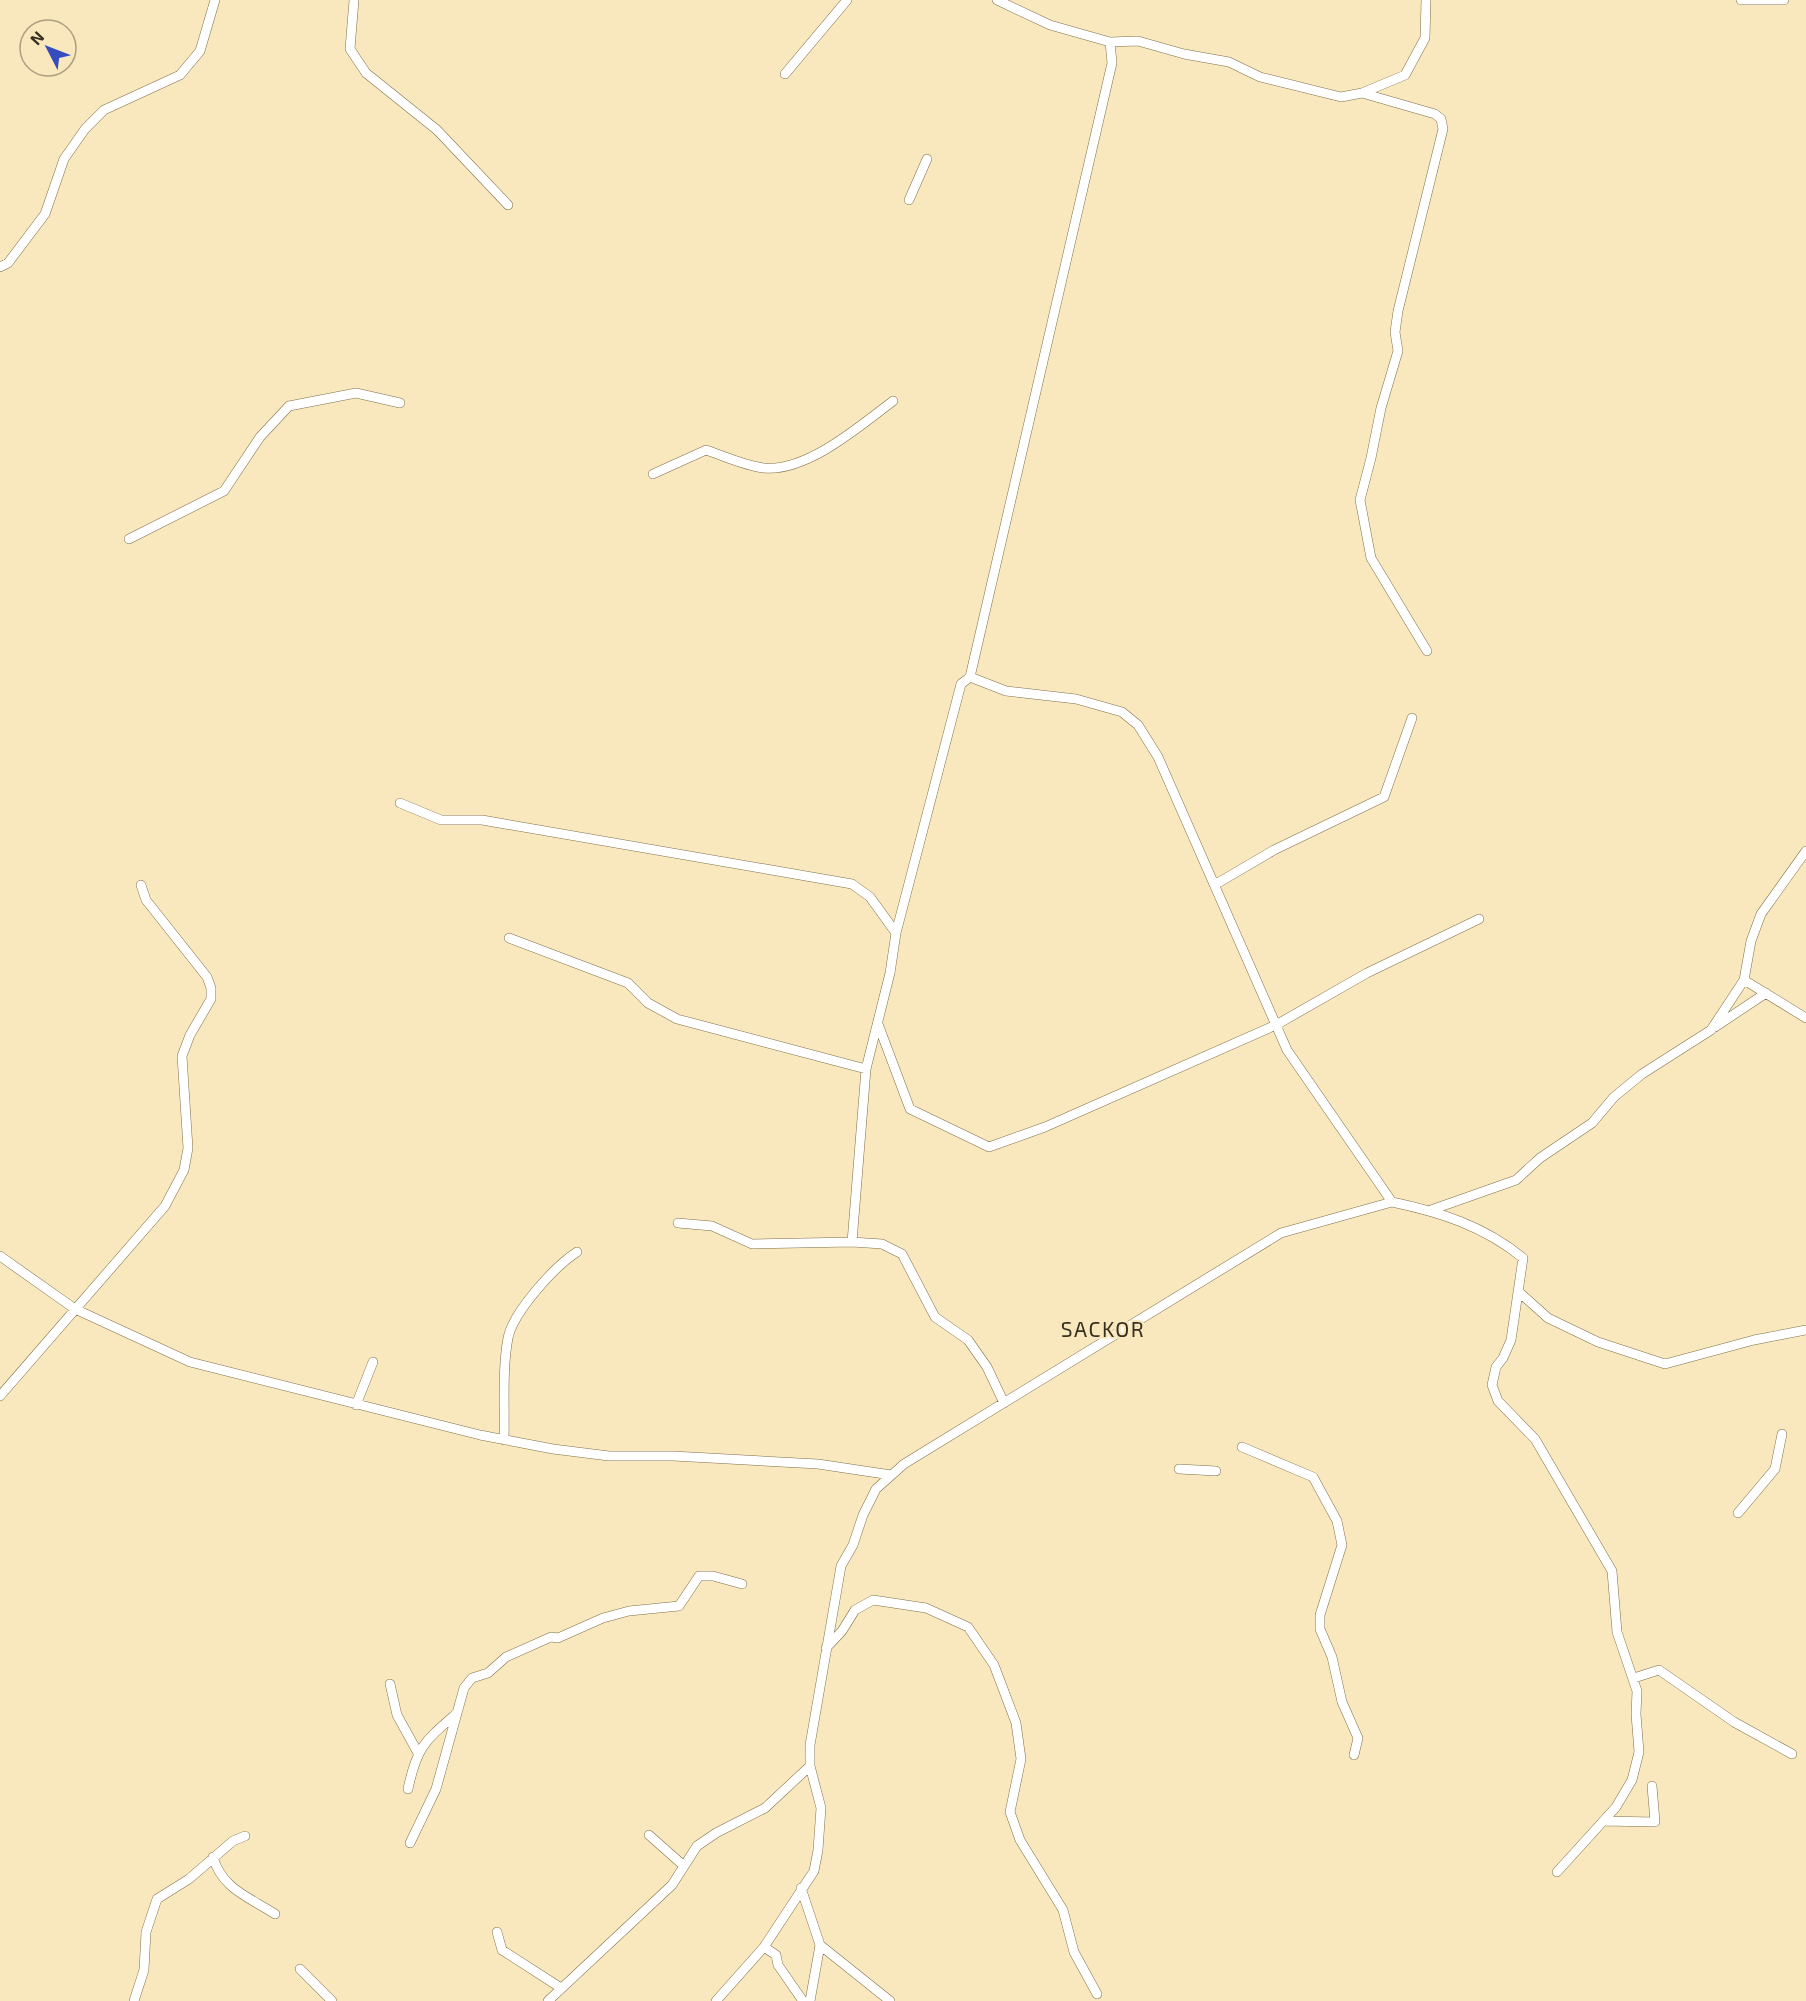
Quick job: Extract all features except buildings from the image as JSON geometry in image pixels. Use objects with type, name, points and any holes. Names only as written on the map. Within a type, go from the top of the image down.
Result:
[{"type":"street","points":[[0,267],[8,263],[45,214],[64,159],[85,129],[104,110],[180,75],[200,51],[215,0]]},
{"type":"street","points":[[354,0],[350,49],[366,74],[437,130],[508,205]]},
{"type":"street","points":[[785,74],[847,0]]},
{"type":"street","points":[[997,0],[1050,25],[1110,42],[1138,41],[1184,54],[1229,62],[1260,77],[1341,97],[1362,93],[1405,75],[1425,38],[1426,0]]},
{"type":"street","points":[[1741,0],[1784,0]]},
{"type":"street","points":[[852,1242],[866,1069],[890,974],[896,933],[961,684],[970,677],[1112,63],[1110,42]]},
{"type":"street","points":[[1362,93],[1435,114],[1441,118],[1443,129],[1398,311],[1395,332],[1398,351],[1381,408],[1360,500],[1371,558],[1428,651]]},
{"type":"street","points":[[909,200],[927,159]]},
{"type":"street","points":[[1026,390],[1035,395]]},
{"type":"street","points":[[129,539],[224,491],[260,437],[288,406],[356,393],[400,403]]},
{"type":"street","points":[[653,474],[706,450],[764,468],[785,466],[834,446],[893,401]]},
{"type":"street","points":[[970,677],[1006,691],[1076,699],[1122,712],[1138,725],[1158,757],[1216,884],[1287,1050],[1392,1202]]},
{"type":"street","points":[[1216,884],[1274,850],[1384,797],[1412,718]]},
{"type":"street","points":[[400,803],[421,814],[441,820],[482,820],[852,884],[870,897],[896,933]]},
{"type":"street","points":[[1711,1030],[1744,980],[1751,941],[1761,914],[1806,851]]},
{"type":"street","points":[[0,1396],[165,1206],[184,1170],[188,1148],[182,1056],[190,1035],[212,999],[211,987],[207,977],[146,900],[141,885]]},
{"type":"street","points":[[878,1024],[910,1109],[989,1147],[1045,1127],[1276,1025],[1367,973],[1479,919]]},
{"type":"street","points":[[509,938],[628,982],[648,1003],[677,1019],[866,1069]]},
{"type":"street","points":[[1744,980],[1806,1018]]},
{"type":"street","points":[[1431,1210],[1516,1180],[1540,1158],[1592,1123],[1614,1097],[1642,1074],[1766,993]]},
{"type":"street","points":[[716,2001],[764,1947],[814,1871],[821,1808],[810,1766],[810,1744],[841,1566],[854,1545],[862,1515],[876,1490],[904,1464],[1281,1233],[1392,1202],[1431,1210],[1482,1230],[1523,1258],[1511,1340],[1491,1380],[1494,1395],[1535,1439],[1612,1571],[1617,1632],[1637,1691],[1636,1714],[1640,1752],[1632,1780],[1616,1807],[1557,1872]]},
{"type":"street","points":[[678,1222],[712,1226],[752,1244],[852,1242],[882,1244],[902,1254],[935,1317],[968,1340],[987,1367],[1004,1403]]},
{"type":"street","points":[[504,1440],[508,1336],[531,1295],[561,1262],[577,1252]]},
{"type":"street","points":[[0,1256],[75,1309],[190,1362],[356,1405],[504,1440],[553,1449],[609,1456],[673,1456],[818,1464],[891,1475]]},
{"type":"street","points":[[1519,1292],[1548,1318],[1598,1342],[1665,1364],[1754,1340],[1806,1330]]},
{"type":"street","points":[[356,1405],[373,1362]]},
{"type":"street","points":[[1738,1513],[1775,1469],[1782,1434]]},
{"type":"street","points":[[1242,1447],[1313,1477],[1337,1521],[1342,1545],[1320,1615],[1320,1629],[1332,1657],[1342,1702],[1358,1738],[1354,1755]]},
{"type":"street","points":[[1179,1469],[1216,1471]]},
{"type":"street","points":[[410,1843],[436,1789],[464,1688],[472,1678],[488,1673],[506,1657],[603,1618],[629,1611],[679,1606],[699,1576],[713,1576],[742,1584]]},
{"type":"street","points":[[826,1648],[842,1631],[855,1610],[873,1600],[926,1608],[968,1627],[994,1665],[1016,1723],[1021,1759],[1010,1812],[1020,1840],[1063,1910],[1074,1952],[1097,1994]]},
{"type":"street","points":[[1634,1678],[1659,1670],[1734,1722],[1792,1754]]},
{"type":"street","points":[[390,1684],[397,1715],[418,1753]]},
{"type":"street","points":[[408,1789],[418,1753],[426,1740],[458,1713]]},
{"type":"street","points":[[548,2001],[672,1885],[697,1846],[716,1833],[765,1808],[810,1766]]},
{"type":"street","points":[[1603,1821],[1655,1822],[1652,1786]]},
{"type":"street","points":[[649,1834],[684,1866]]},
{"type":"street","points":[[134,2001],[144,1970],[146,1932],[157,1899],[189,1879],[233,1841],[245,1836]]},
{"type":"street","points":[[213,1857],[218,1874],[228,1884],[275,1914]]},
{"type":"street","points":[[801,1888],[820,1945],[810,2001]]},
{"type":"street","points":[[792,1904],[811,1917]]},
{"type":"street","points":[[497,1932],[502,1950],[561,1988]]},
{"type":"street","points":[[820,1945],[890,2001]]},
{"type":"street","points":[[764,1947],[776,1955],[778,1965],[803,2001]]},
{"type":"street","points":[[300,1969],[332,2001]]},
{"type":"district","name":"SACKOR","points":[[1103,1330]]}]
